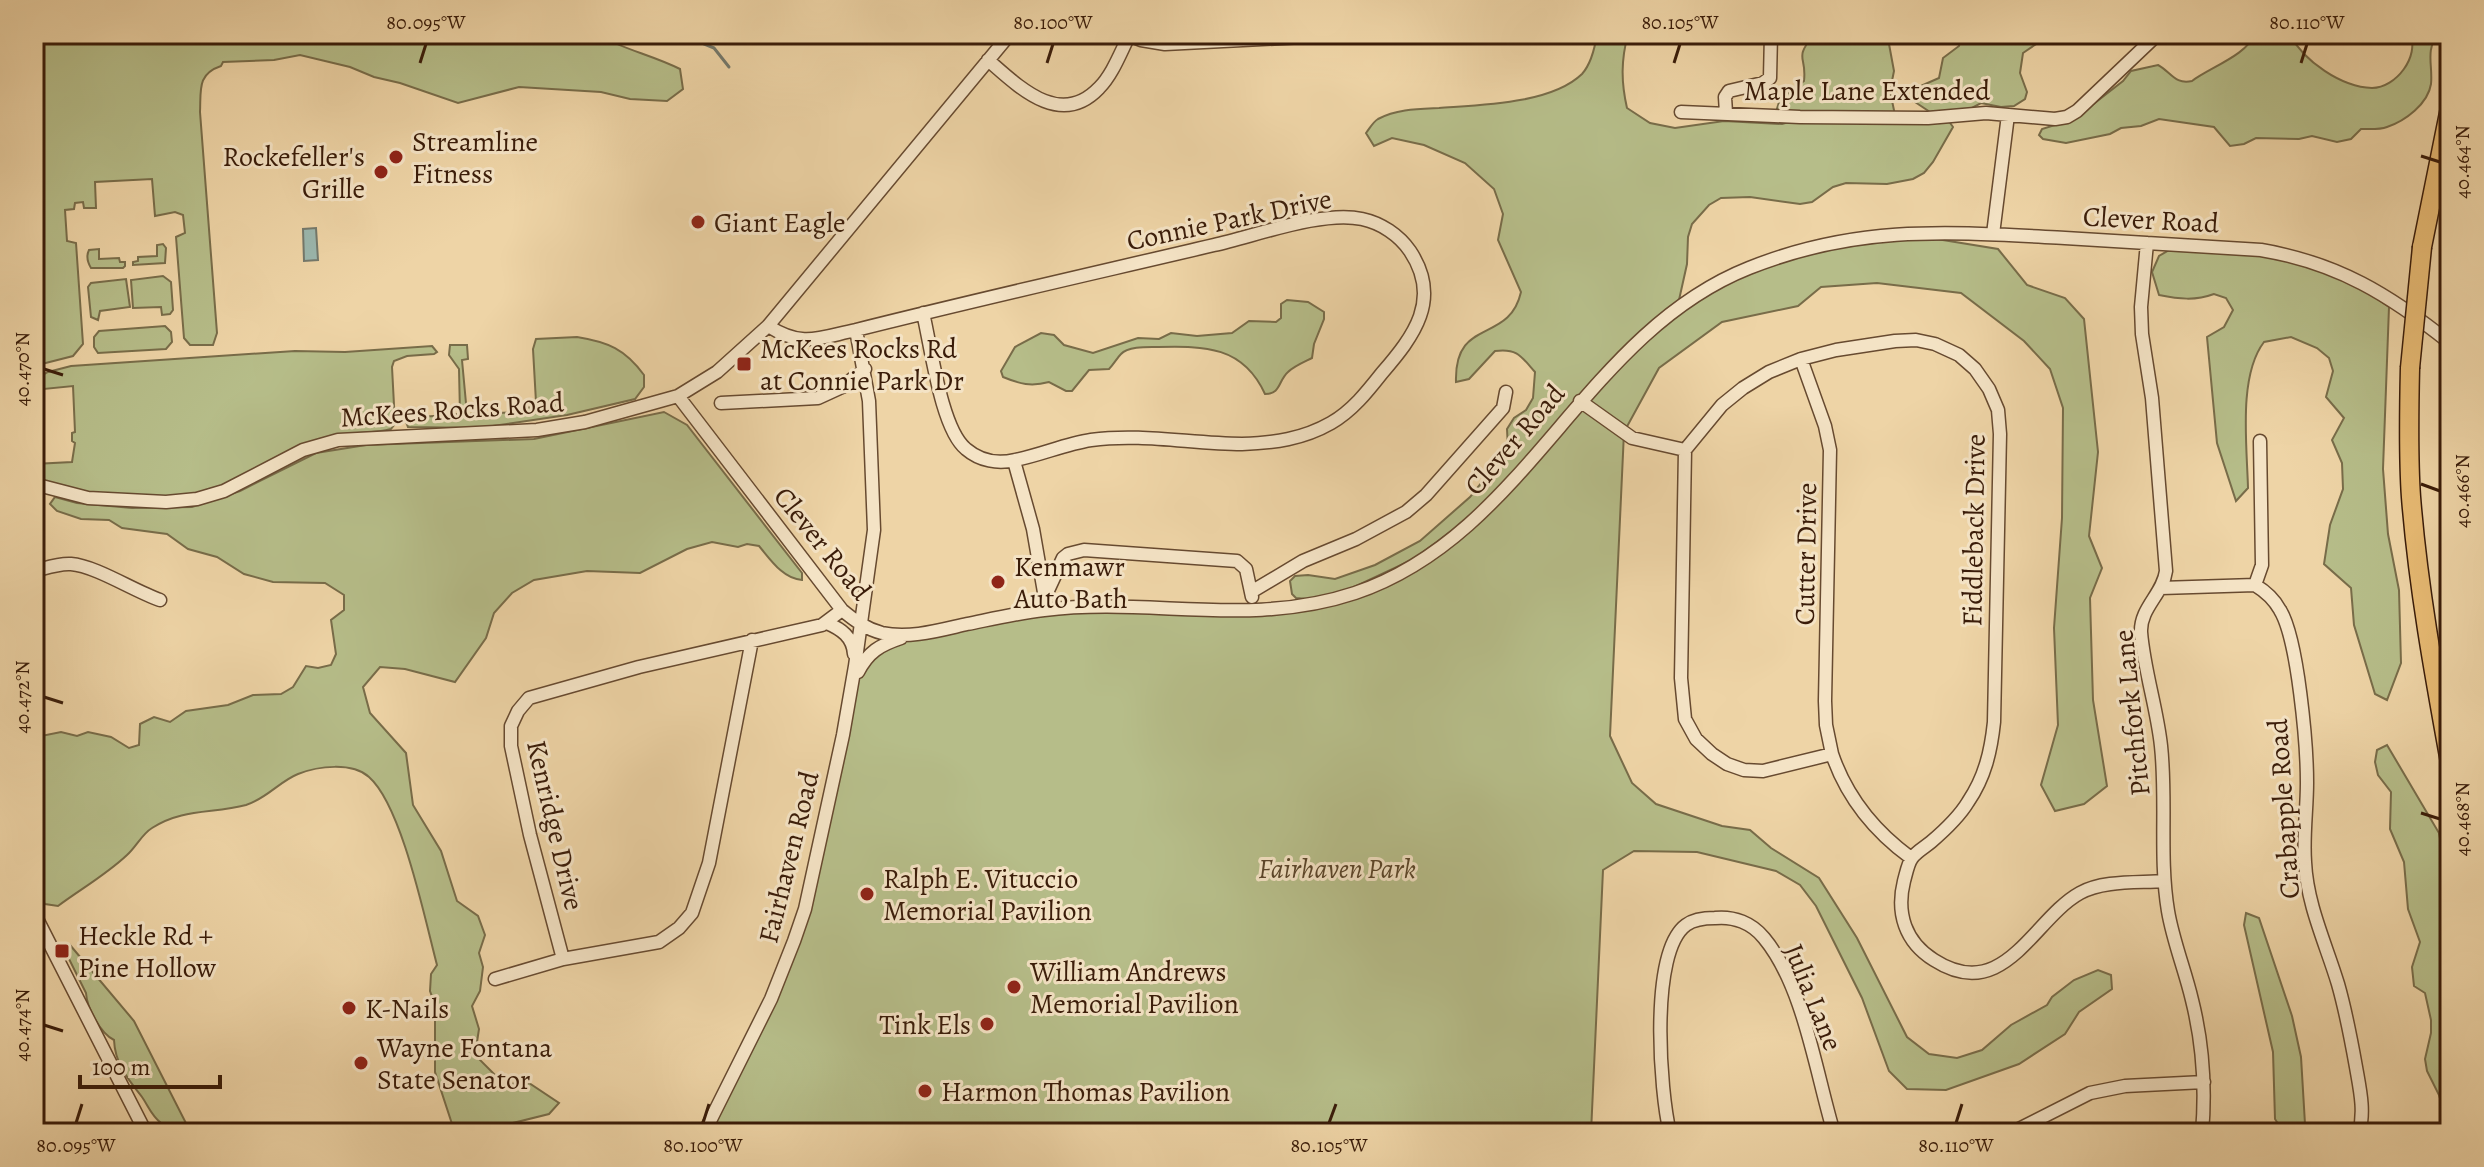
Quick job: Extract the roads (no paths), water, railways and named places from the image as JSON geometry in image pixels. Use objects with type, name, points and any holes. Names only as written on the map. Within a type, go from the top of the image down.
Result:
[{"type":"highway","points":[[2450,108],[2422,247],[2410,368],[2410,493],[2422,606],[2450,762]]},
{"type":"street","name":"McKees Rocks Road","points":[[34,484],[88,498],[166,502],[197,499],[224,491],[303,450],[338,440],[537,430],[600,419],[678,396],[717,372],[768,326],[1010,34]]},
{"type":"street","points":[[988,60],[1034,97],[1049,103],[1076,102],[1098,89],[1130,34],[1141,40],[1165,44],[1361,34]]},
{"type":"street","name":"Maple Lane Extended","points":[[1726,113],[1725,97],[1729,91],[1763,83],[1770,78],[1771,34]]},
{"type":"street","name":"Maple Lane Extended","points":[[1681,112],[1948,118],[1986,113],[2055,119],[2077,111],[2158,34]]},
{"type":"street","points":[[1993,234],[2008,115]]},
{"type":"street","name":"Connie Park Drive","points":[[768,326],[786,337],[808,341],[1322,219],[1342,217],[1374,222],[1393,233],[1408,247],[1418,265],[1424,302],[1415,332],[1351,408],[1320,429],[1282,442],[1258,444],[1153,439],[1093,440],[1014,461]]},
{"type":"street","name":"Clever Road","points":[[678,396],[842,610],[861,625],[885,634],[914,634],[1046,604],[1255,612],[1320,603],[1356,593],[1393,577],[1446,544],[1511,486],[1623,354],[1691,298],[1746,269],[1791,253],[1871,235],[1993,234],[2261,250],[2292,255],[2344,274],[2379,292],[2406,308],[2450,343]]},
{"type":"street","name":"Pitchfork Lane","points":[[2147,243],[2141,320],[2152,398],[2166,571],[2161,588],[2146,612],[2141,632],[2161,744],[2165,788],[2164,881],[2169,914],[2199,1034],[2204,1082],[2202,1133]]},
{"type":"street","points":[[923,313],[945,410],[956,438],[975,456],[987,461],[1014,461],[1033,529],[1046,604]]},
{"type":"street","name":"Fairhaven Road","points":[[704,1133],[771,999],[805,909],[853,682],[874,530],[870,414],[865,369],[856,330]]},
{"type":"street","name":"Fiddleback Drive","points":[[1685,450],[1722,405],[1743,388],[1769,372],[1836,350],[1895,341],[1916,340],[1935,344],[1959,355],[1975,369],[1989,389],[1998,410],[2000,459],[1991,746],[1985,771],[1966,806],[1911,858]]},
{"type":"street","name":"Cutter Drive","points":[[1801,359],[1825,426],[1830,450],[1825,701],[1832,754]]},
{"type":"street","points":[[721,403],[818,398],[842,387],[865,369]]},
{"type":"street","points":[[1251,592],[1303,561],[1356,539],[1406,512],[1426,495],[1503,408],[1506,392]]},
{"type":"street","points":[[1580,401],[1632,438],[1685,450],[1681,678],[1685,719],[1696,739],[1727,764],[1744,770],[1782,768],[1832,754],[1839,776],[1855,804],[1876,829],[1911,858],[1902,891],[1901,915],[1919,949],[1942,965],[1969,971],[1997,966],[2008,960],[2080,893],[2101,886],[2164,881]]},
{"type":"street","points":[[2161,588],[2255,585],[2262,565],[2260,441]]},
{"type":"street","points":[[1046,604],[1063,558],[1084,550],[1237,561],[1246,569],[1255,612]]},
{"type":"street","points":[[34,571],[69,564],[86,567],[136,592],[160,600]]},
{"type":"street","name":"Crabapple Road","points":[[2255,585],[2272,599],[2288,629],[2303,717],[2307,882],[2346,1013],[2362,1102],[2363,1117],[2359,1133]]},
{"type":"street","name":"Kenridge Drive","points":[[563,959],[530,835],[511,746],[511,726],[518,711],[529,698],[639,667],[827,623],[842,610]]},
{"type":"street","points":[[827,623],[839,628],[848,637],[854,648],[855,666]]},
{"type":"street","points":[[853,682],[864,660],[875,648],[914,634]]},
{"type":"street","points":[[495,979],[563,959],[659,942],[679,928],[692,913],[709,863],[752,640]]},
{"type":"street","points":[[34,913],[146,1133]]},
{"type":"street","name":"Julia Lane","points":[[1670,1133],[1665,1112],[1660,1046],[1664,972],[1676,937],[1686,925],[1701,919],[1721,917],[1739,920],[1754,928],[1774,954],[1811,1043],[1834,1133]]},
{"type":"street","points":[[2011,1133],[2076,1098],[2102,1090],[2204,1082]]},
{"type":"street","points":[[34,1119],[44,1133]]},
{"type":"water","points":[[316,228],[318,260],[304,261],[303,229]]},
{"type":"waterway","points":[[680,34],[714,48],[729,67]]},
{"type":"place","name":"Streamline Fitness","points":[[396,157]]},
{"type":"place","name":"Rockefeller's Grille","points":[[381,172]]},
{"type":"place","name":"Giant Eagle","points":[[698,222]]},
{"type":"place","name":"McKees Rocks Rd at Connie Park Dr","points":[[744,364]]},
{"type":"place","name":"Kenmawr Auto Bath","points":[[998,582]]},
{"type":"place","name":"Ralph E. Vituccio Memorial Pavilion","points":[[867,894]]},
{"type":"place","name":"Heckle Rd + Pine Hollow","points":[[62,951]]},
{"type":"place","name":"William Andrews Memorial Pavilion","points":[[1014,987]]},
{"type":"place","name":"K-Nails","points":[[349,1008]]},
{"type":"place","name":"Tink Els","points":[[987,1024]]},
{"type":"place","name":"Wayne Fontana State Senator","points":[[361,1063]]},
{"type":"place","name":"Harmon Thomas Pavilion","points":[[925,1091]]},
{"type":"park label","name":"Fairhaven Park","points":[[1337,868]]}]
